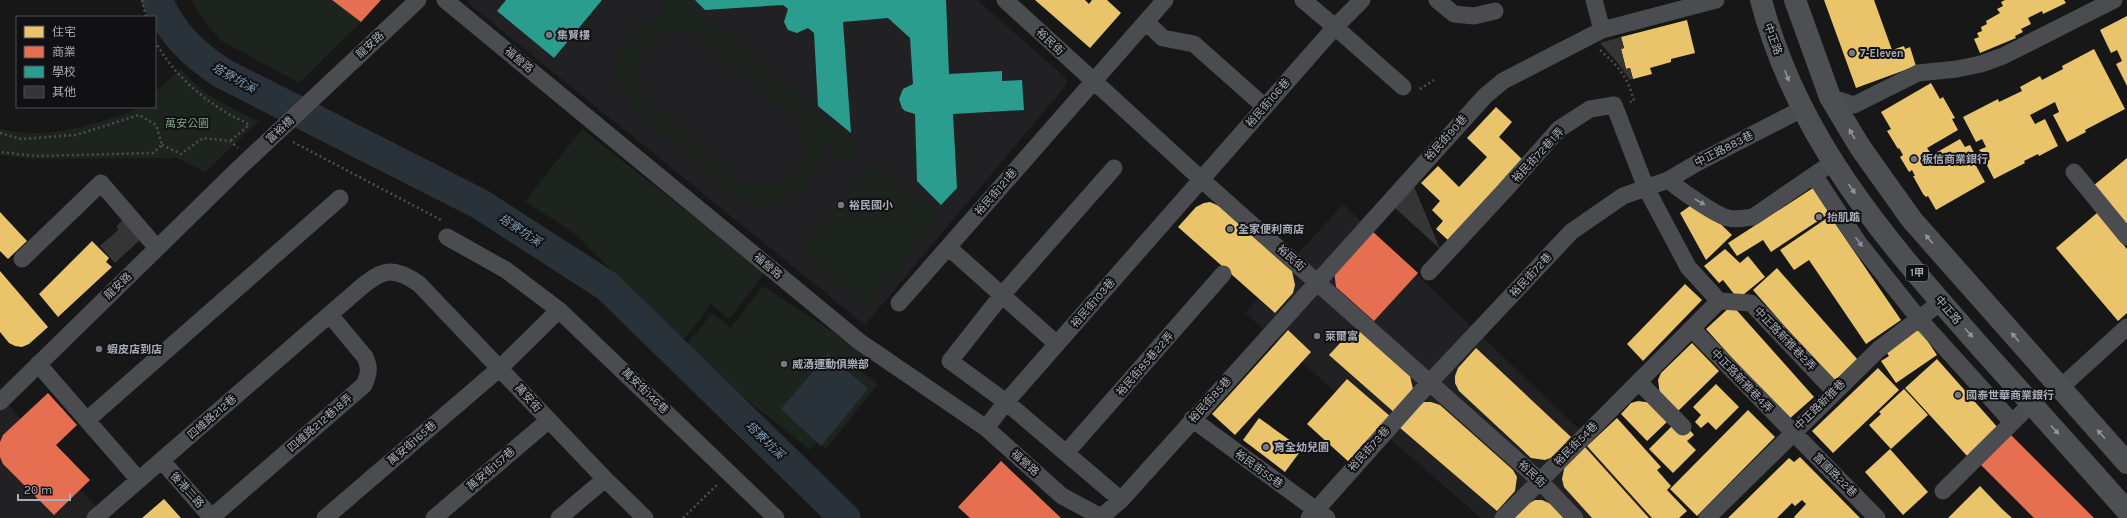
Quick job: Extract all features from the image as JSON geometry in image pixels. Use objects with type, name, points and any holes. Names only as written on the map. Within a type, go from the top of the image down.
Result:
[{"type":"main road","name":"中正路","points":[[1761,0],[1768,26],[1802,110],[1834,163],[1879,228],[1941,302],[2127,511]]},
{"type":"main road","points":[[1795,0],[1830,97],[1860,147],[1912,220],[2127,463]]},
{"type":"main road","points":[[1802,110],[1830,97]]},
{"type":"street","name":"龍安路","points":[[323,90],[418,0]]},
{"type":"street","name":"福營路","points":[[444,0],[860,342],[986,428],[1062,496],[1101,518]]},
{"type":"street","name":"裕民街","points":[[1005,0],[1202,180],[1318,281],[1539,480],[1575,518]]},
{"type":"street","points":[[1165,0],[1146,22],[1163,38],[1194,44],[1265,107]]},
{"type":"street","points":[[1303,0],[1403,87]]},
{"type":"street","name":"裕民街106巷","points":[[1202,180],[1335,27],[1362,0]]},
{"type":"street","points":[[1437,0],[1454,14],[1474,16],[1495,11]]},
{"type":"street","points":[[1594,0],[1602,30]]},
{"type":"street","name":"裕民街90巷","points":[[1318,281],[1484,96],[1503,81],[1602,30],[1680,4],[1716,0]]},
{"type":"street","points":[[1830,97],[1854,105],[1918,73],[1957,69],[1981,64],[2003,56],[2114,0]]},
{"type":"street","name":"裕民街121巷","points":[[899,303],[1146,22]]},
{"type":"street","name":"富裕橋","points":[[236,171],[323,90]]},
{"type":"street","points":[[1614,105],[1646,188],[1688,267],[1719,301],[1639,382],[1683,427]]},
{"type":"street","name":"裕民街72巷1弄","points":[[1429,272],[1506,190],[1559,129],[1590,109],[1614,105]]},
{"type":"street","name":"中正路883巷","points":[[1646,188],[1668,180],[1697,163],[1802,110]]},
{"type":"street","points":[[1668,180],[1685,193],[1728,218],[1744,218],[1753,217],[1834,163]]},
{"type":"street","points":[[1114,168],[1002,295],[950,361],[1006,402],[1121,500]]},
{"type":"street","name":"龍安路","points":[[0,402],[236,171]]},
{"type":"street","points":[[2074,172],[2127,237]]},
{"type":"street","points":[[1814,175],[1858,242],[1919,319],[2012,422]]},
{"type":"street","name":"裕民街103巷","points":[[986,428],[1006,402],[1202,180]]},
{"type":"street","points":[[22,259],[101,183],[157,248]]},
{"type":"street","name":"裕民街72巷","points":[[1430,382],[1571,232],[1603,208],[1624,196],[1646,188]]},
{"type":"street","points":[[87,420],[340,198]]},
{"type":"street","name":"萬安街146巷","points":[[447,237],[506,270],[558,310],[730,472],[776,518]]},
{"type":"street","points":[[948,248],[1058,344]]},
{"type":"street","name":"四維路212巷","points":[[95,518],[378,274],[387,271],[398,272],[410,278]]},
{"type":"street","name":"裕民街85巷22弄","points":[[1066,453],[1223,274]]},
{"type":"street","name":"萬安街","points":[[410,278],[419,284],[605,479],[645,518]]},
{"type":"street","name":"裕民街85巷","points":[[1101,518],[1121,500],[1192,419],[1318,281]]},
{"type":"street","name":"中正路新雅巷2弄","points":[[1719,301],[1751,303],[1834,391]]},
{"type":"street","name":"中正路新雅巷","points":[[1708,518],[1878,348],[1941,302]]},
{"type":"street","points":[[500,368],[558,310]]},
{"type":"street","name":"四維路212巷18弄","points":[[212,518],[364,385],[369,371],[365,357],[330,315]]},
{"type":"street","points":[[2060,388],[2127,328]]},
{"type":"street","name":"中正路新雅巷4弄","points":[[1692,329],[1792,433]]},
{"type":"street","points":[[38,364],[139,480]]},
{"type":"street","name":"萬安街165巷","points":[[325,518],[500,368]]},
{"type":"street","name":"裕民街73巷","points":[[1317,515],[1430,382]]},
{"type":"street","name":"裕民街54巷","points":[[1539,480],[1639,382]]},
{"type":"street","points":[[1943,491],[2031,404]]},
{"type":"street","name":"裕民街55巷","points":[[1192,419],[1317,515]]},
{"type":"street","name":"萬安街157巷","points":[[434,518],[549,420]]},
{"type":"street","name":"富國路22巷","points":[[1792,433],[1840,479],[1877,518]]},
{"type":"street","name":"後港二路","points":[[162,461],[212,518]]},
{"type":"street","points":[[559,518],[605,479]]},
{"type":"street","points":[[1503,518],[1539,480]]},
{"type":"path","points":[[142,0],[146,16]]},
{"type":"path","points":[[1586,38],[1617,65],[1630,84],[1634,101],[1614,105]]},
{"type":"path","points":[[156,43],[166,61],[189,86],[228,114],[249,125],[230,141]]},
{"type":"path","points":[[0,132],[21,139],[76,135],[139,115],[156,125],[162,145],[182,154],[203,138],[230,141],[238,148]]},
{"type":"path","points":[[294,142],[441,220]]},
{"type":"path","points":[[0,152],[35,156],[153,153],[162,145]]},
{"type":"path","points":[[683,518],[730,472]]},
{"type":"shaded area","name":"裕民國小","points":[[468,0],[977,0],[1066,78],[1066,85],[865,325],[468,3]]},
{"type":"shaded area","points":[[1343,204],[1582,432],[1658,518],[1481,518],[1245,313]]},
{"type":"shaded area","points":[[828,354],[868,389],[821,446],[781,409]]},
{"type":"shaded area","points":[[7,403],[105,518],[0,518],[0,410]]},
{"type":"green space","points":[[191,0],[332,0],[361,22],[299,83],[220,40],[206,23]]},
{"type":"green space","points":[[658,0],[686,0],[858,147],[846,162],[821,141],[821,156],[814,173],[800,190],[784,201],[767,205],[747,202],[736,198],[629,105],[620,89],[617,75],[618,62],[628,39],[647,21],[672,13]],"holes":[[[678,31],[691,34],[703,41],[800,124],[804,139],[804,153],[801,165],[794,175],[785,182],[773,186],[759,187],[744,183],[643,99],[638,89],[635,75],[637,62],[643,49],[653,40],[665,33]]]},
{"type":"green space","name":"萬安公園","points":[[181,69],[198,86],[217,100],[259,121],[205,172],[177,158],[33,159],[0,155],[0,129],[35,133],[67,130],[132,112],[137,108],[156,108],[156,91]]},
{"type":"green space","points":[[582,129],[765,273],[729,319],[711,304],[683,341],[574,233],[525,201]]},
{"type":"green space","points":[[873,162],[938,218],[866,307],[800,253]]},
{"type":"green space","name":"威湧運動俱樂部","points":[[763,286],[871,357],[861,371],[878,384],[826,449],[817,442],[810,450],[683,349],[712,313],[731,328]]},
{"type":"building: 住宅","points":[[1035,0],[1085,0],[1089,4],[1092,0],[1107,0],[1121,13],[1090,48]]},
{"type":"building: 住宅","points":[[1824,0],[1874,0],[1892,50],[1904,46],[1905,49],[1910,47],[1916,66],[1856,88]]},
{"type":"building: 住宅","points":[[2005,0],[2064,0],[2066,3],[2043,14],[2042,11],[2028,18],[2031,24],[2021,29],[2023,32],[2015,36],[2016,38],[1980,53],[1974,39],[1979,37],[1977,33],[1982,31],[1981,27],[1987,24],[1986,21],[2000,13],[1997,9],[2003,6],[2001,2]]},
{"type":"building: 住宅","points":[[2127,16],[2127,86],[2116,64],[2122,61],[2117,50],[2111,53],[2100,30]]},
{"type":"building: 住宅","points":[[1687,20],[1695,53],[1671,59],[1671,62],[1650,68],[1652,74],[1633,79],[1630,68],[1626,69],[1621,49],[1624,48],[1621,37]]},
{"type":"building: 住宅","points":[[2094,49],[2125,109],[2085,130],[2086,132],[2067,142],[2053,115],[2059,112],[2055,102],[2030,115],[2035,124],[2045,119],[2058,146],[2039,156],[2038,154],[2024,161],[2025,163],[1994,179],[1979,150],[1986,147],[1982,139],[1976,142],[1963,117],[1998,99],[1999,102],[2022,91],[2020,87],[2040,76],[2042,80],[2063,69],[2062,66]]},
{"type":"building: 住宅","points":[[1931,83],[1940,99],[1943,97],[1955,118],[1952,119],[1958,130],[1927,148],[1932,155],[1960,139],[1965,147],[1970,145],[1979,162],[1975,164],[1985,182],[1936,210],[1928,196],[1926,197],[1923,194],[1913,176],[1915,176],[1912,170],[1909,172],[1900,157],[1903,155],[1887,131],[1891,129],[1881,112]]},
{"type":"building: 住宅","points":[[1496,107],[1512,122],[1499,137],[1525,162],[1450,242],[1436,229],[1443,221],[1432,210],[1440,201],[1421,183],[1438,166],[1459,187],[1487,157],[1467,138]]},
{"type":"building: 住宅","points":[[2127,158],[2127,227],[2093,186]]},
{"type":"building: 住宅","points":[[1813,188],[1830,213],[1771,252],[1763,240],[1737,256],[1728,243]]},
{"type":"building: 住宅","points":[[1697,201],[1732,235],[1706,260],[1680,213]]},
{"type":"building: 住宅","points":[[1210,202],[1219,206],[1292,271],[1295,285],[1293,293],[1275,313],[1178,227],[1196,207]]},
{"type":"building: 住宅","points":[[0,212],[27,241],[8,259],[0,251]]},
{"type":"building: 住宅","points":[[2097,213],[2127,249],[2127,313],[2118,321],[2056,248]]},
{"type":"building: 住宅","points":[[1830,216],[1901,320],[1866,344],[1809,260],[1794,270],[1780,250]]},
{"type":"building: 住宅","points":[[92,241],[109,258],[106,262],[112,267],[58,317],[39,294]]},
{"type":"building: 住宅","points":[[1725,249],[1740,263],[1748,256],[1765,277],[1738,299],[1723,280],[1719,283],[1704,266]]},
{"type":"building: 住宅","points":[[1777,268],[1858,360],[1833,382],[1753,290]]},
{"type":"building: 住宅","points":[[0,271],[48,327],[29,344],[22,347],[9,343],[0,332]]},
{"type":"building: 住宅","points":[[1685,284],[1702,300],[1643,361],[1627,344]]},
{"type":"building: 住宅","points":[[1732,305],[1814,397],[1788,420],[1706,329]]},
{"type":"building: 住宅","points":[[1918,327],[1937,355],[1896,383],[1881,361],[1889,356],[1885,350]]},
{"type":"building: 住宅","points":[[1288,330],[1311,352],[1235,435],[1212,414]]},
{"type":"building: 住宅","points":[[1361,330],[1410,376],[1413,389],[1396,414],[1329,355],[1351,331],[1356,336]]},
{"type":"building: 住宅","points":[[1692,343],[1719,371],[1677,412],[1660,395],[1658,380],[1661,373]]},
{"type":"building: 住宅","points":[[1476,348],[1571,437],[1553,457],[1545,460],[1531,458],[1459,391],[1455,383],[1455,376],[1458,368]]},
{"type":"building: 住宅","points":[[1937,359],[1999,429],[1968,457],[1905,388]]},
{"type":"building: 住宅","points":[[1878,368],[1899,390],[1833,453],[1812,431]]},
{"type":"building: 住宅","points":[[1347,379],[1391,417],[1350,463],[1307,424]]},
{"type":"building: 住宅","points":[[1716,384],[1739,407],[1716,430],[1708,422],[1701,428],[1695,422],[1701,415],[1693,407]]},
{"type":"building: 住宅","points":[[1904,389],[1928,415],[1891,449],[1869,425],[1881,414],[1879,412]]},
{"type":"building: 住宅","points":[[1638,401],[1653,403],[1669,420],[1647,441],[1621,414],[1631,403]]},
{"type":"building: 住宅","points":[[1424,402],[1431,402],[1440,405],[1513,470],[1517,477],[1515,491],[1497,511],[1399,427],[1417,407]]},
{"type":"building: 住宅","points":[[1748,410],[1775,437],[1697,516],[1670,489]]},
{"type":"building: 住宅","points":[[1259,418],[1302,449],[1285,472],[1243,440]]},
{"type":"building: 住宅","points":[[1617,418],[1661,467],[1657,470],[1671,486],[1667,490],[1687,511],[1679,518],[1652,518],[1587,446]]},
{"type":"building: 住宅","points":[[1672,426],[1688,428],[1694,435],[1687,441],[1696,450],[1673,473],[1649,449]]},
{"type":"building: 住宅","points":[[1585,447],[1649,518],[1592,518],[1564,487],[1562,479],[1565,465]]},
{"type":"building: 住宅","points":[[1890,449],[1928,492],[1903,515],[1865,472]]},
{"type":"building: 住宅","points":[[1800,457],[1860,518],[1795,518],[1794,517],[1806,504],[1802,500],[1795,506],[1792,503],[1777,518],[1728,518],[1789,458],[1794,462]]},
{"type":"building: 住宅","points":[[1980,486],[2012,518],[1948,518]]},
{"type":"building: 住宅","points":[[164,499],[181,518],[142,518]]},
{"type":"building: 住宅","points":[[1535,500],[1542,500],[1551,504],[1565,518],[1513,518],[1528,504]]},
{"type":"building: 商業","points":[[332,0],[381,0],[361,22]]},
{"type":"building: 商業","points":[[1371,230],[1418,273],[1374,321],[1336,287],[1334,270]]},
{"type":"building: 商業","points":[[48,393],[77,425],[56,445],[90,480],[54,515],[3,464],[0,457],[0,442],[3,435]]},
{"type":"building: 商業","points":[[2011,435],[2094,518],[2034,518],[1981,465]]},
{"type":"building: 商業","points":[[1001,461],[1061,518],[970,518],[958,507]]},
{"type":"building: 學校","name":"集賢樓","points":[[506,0],[602,0],[554,58],[497,11]]},
{"type":"building: 學校","points":[[695,0],[946,0],[949,74],[1002,71],[1002,81],[1022,80],[1024,110],[953,114],[957,188],[941,205],[917,181],[915,114],[905,111],[902,108],[899,99],[903,89],[913,84],[910,38],[888,18],[843,22],[851,133],[818,106],[814,33],[808,28],[797,33],[788,30],[784,22],[788,9],[783,5],[705,10]]},
{"type":"building: 其他","points":[[1621,37],[1624,48],[1621,49],[1626,69],[1630,68],[1633,79],[1630,80],[1617,62],[1600,43]]},
{"type":"building: 其他","points":[[1413,184],[1440,249],[1393,206]]},
{"type":"building: 其他","points":[[125,217],[143,237],[115,263],[100,246],[118,230],[117,226]]},
{"type":"waterway","name":"塔寮坑溪","points":[[157,0],[169,23],[184,42],[201,58],[222,73],[480,204],[607,286],[845,518]]},
{"type":"place","name":"集賢樓","points":[[549,35]]},
{"type":"place","name":"7-Eleven","points":[[1852,53]]},
{"type":"place","name":"板信商業銀行","points":[[1914,159]]},
{"type":"place","name":"裕民國小","points":[[841,205]]},
{"type":"place","name":"抬肌踮","points":[[1819,217]]},
{"type":"place","name":"全家便利商店","points":[[1230,229]]},
{"type":"place","name":"萊爾富","points":[[1317,336]]},
{"type":"place","name":"蝦皮店到店","points":[[99,349]]},
{"type":"place","name":"威湧運動俱樂部","points":[[784,364]]},
{"type":"place","name":"國泰世華商業銀行","points":[[1958,395]]},
{"type":"place","name":"育全幼兒園","points":[[1266,447]]}]
